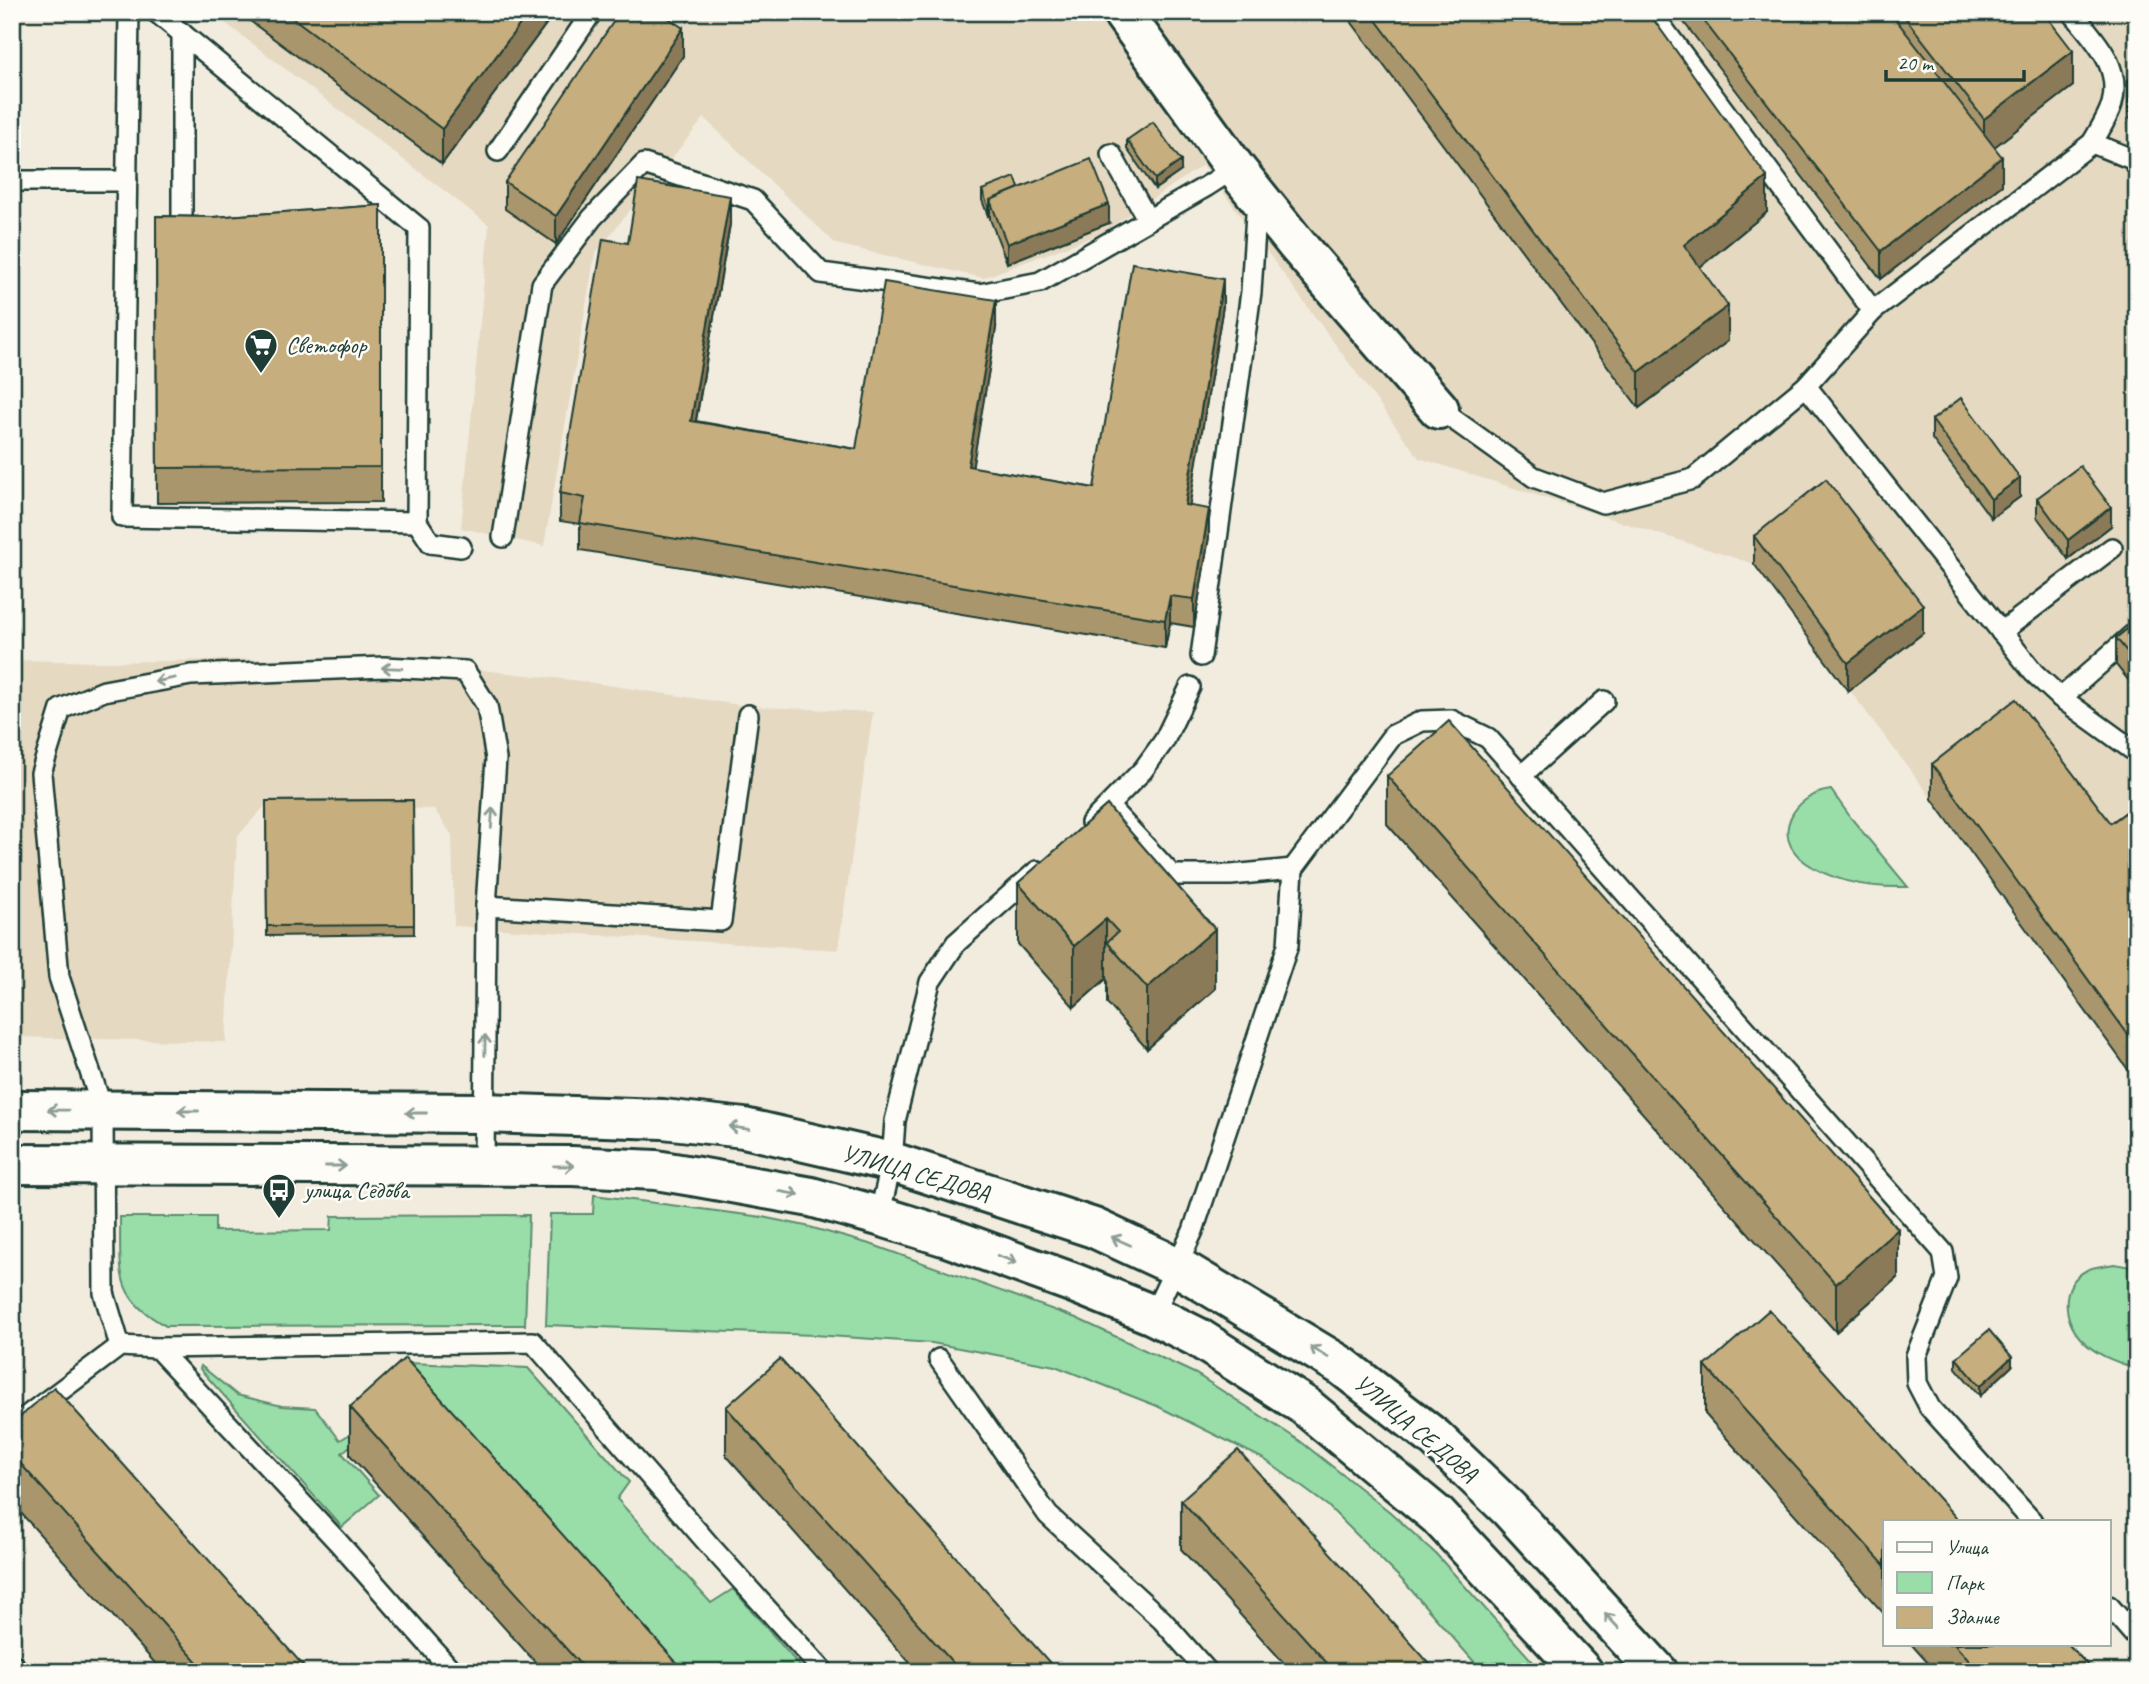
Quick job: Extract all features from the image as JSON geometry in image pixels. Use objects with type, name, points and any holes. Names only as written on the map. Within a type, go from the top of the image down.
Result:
[{"type":"main road","points":[[1122,12],[1246,181],[1297,245],[1439,408]]},
{"type":"main road","name":"УЛИЦА СЕДОВА","points":[[12,1110],[484,1113],[663,1119],[744,1128],[892,1162],[1094,1228],[1178,1267],[1342,1366],[1434,1438],[1509,1509],[1658,1672]]},
{"type":"main road","points":[[12,1164],[572,1166],[656,1170],[811,1197],[947,1237],[1153,1315],[1197,1337],[1305,1406],[1438,1516],[1583,1672]]},
{"type":"lane","points":[[129,12],[122,517],[417,522]]},
{"type":"lane","points":[[156,12],[419,228],[417,522],[431,543],[461,547]]},
{"type":"lane","points":[[498,150],[592,12]]},
{"type":"lane","points":[[1651,12],[1872,311]]},
{"type":"lane","points":[[1439,408],[1534,477],[1603,503],[1693,479],[1806,386],[1872,311],[2092,144],[2112,105],[2115,80],[2106,54],[2072,12]]},
{"type":"lane","points":[[182,33],[182,226],[192,252]]},
{"type":"lane","points":[[2092,144],[2132,159],[2137,166]]},
{"type":"lane","points":[[1111,154],[1148,220]]},
{"type":"lane","points":[[503,537],[542,284],[592,218],[644,164],[753,200],[821,273],[979,295],[1040,282],[1208,186],[1246,181],[1251,292],[1201,656]]},
{"type":"lane","points":[[12,181],[127,181]]},
{"type":"lane","points":[[170,252],[182,226]]},
{"type":"lane","points":[[1806,386],[2034,673],[2061,698],[2137,753]]},
{"type":"lane","points":[[2001,632],[2112,548]]},
{"type":"lane","points":[[2061,698],[2137,631]]},
{"type":"lane","points":[[120,1346],[104,1293],[103,1111],[60,977],[41,773],[61,709],[104,691],[191,675],[384,667],[465,671],[487,706],[496,759],[486,906],[484,1166]]},
{"type":"lane","points":[[1073,840],[1109,807],[1143,770],[1164,741],[1190,687]]},
{"type":"lane","points":[[1521,776],[1604,701]]},
{"type":"lane","points":[[486,906],[720,921],[748,715]]},
{"type":"lane","points":[[1153,1315],[1178,1267],[1192,1231],[1288,945],[1293,869],[1393,736],[1422,721],[1451,720],[1488,738],[1943,1252],[1947,1278],[1916,1356],[1917,1383],[1930,1408],[2031,1520]]},
{"type":"lane","points":[[1109,807],[1172,876],[1231,875],[1293,869]]},
{"type":"lane","points":[[879,1216],[892,1162],[895,1121],[930,982],[956,943],[1053,857]]},
{"type":"lane","points":[[12,1427],[120,1346],[157,1348],[533,1342],[824,1672]]},
{"type":"lane","points":[[157,1348],[338,1542],[453,1672]]},
{"type":"lane","points":[[939,1359],[1048,1515],[1162,1620],[1208,1672]]},
{"type":"lane","points":[[2110,1607],[2137,1638]]},
{"type":"lane","points":[[12,1664],[20,1672]]},
{"type":"shaded area","points":[[211,12],[2137,12],[2137,1082],[1932,799],[1754,564],[1419,458],[1203,165],[1100,234],[983,278],[836,244],[704,118],[595,254],[544,546],[461,528],[489,225]]},
{"type":"shaded area","points":[[367,657],[581,681],[746,706],[873,712],[838,950],[454,926],[452,835],[434,809],[264,807],[237,837],[226,1042],[12,1037],[12,660],[107,662]]},
{"type":"green space","points":[[1831,790],[1908,887],[1854,883],[1816,869],[1794,852],[1788,829],[1791,818],[1806,799]]},
{"type":"green space","points":[[594,1195],[762,1217],[873,1245],[1076,1318],[1196,1374],[1300,1441],[1390,1512],[1436,1554],[1542,1672],[1483,1672],[1404,1582],[1328,1506],[1264,1459],[1157,1406],[1055,1366],[932,1343],[814,1335],[546,1325],[550,1214],[593,1214]]},
{"type":"green space","points":[[529,1215],[525,1325],[166,1326],[137,1305],[128,1293],[121,1268],[120,1217],[215,1217],[215,1231],[331,1230],[332,1216]]},
{"type":"green space","points":[[2114,1264],[2137,1268],[2137,1369],[2095,1351],[2076,1333],[2068,1314],[2068,1294],[2078,1277],[2087,1270]]},
{"type":"green space","points":[[408,1363],[528,1368],[629,1482],[617,1499],[711,1603],[733,1589],[805,1672],[651,1672],[403,1398],[342,1453],[379,1495],[342,1527],[200,1369],[201,1366],[237,1395],[282,1406],[315,1408],[340,1440],[360,1428]]},
{"type":"building","points":[[285,12],[529,12],[442,129]]},
{"type":"building","points":[[620,12],[660,12],[683,28],[556,216],[505,182]]},
{"type":"building","points":[[1370,12],[1648,12],[1767,177],[1684,245],[1728,306],[1639,372]]},
{"type":"building","points":[[1697,12],[1890,12],[2002,157],[1881,251]]},
{"type":"building","points":[[1901,12],[2043,12],[2073,51],[1984,119]]},
{"type":"building","points":[[2137,74],[2137,93],[2128,80]]},
{"type":"building","points":[[1153,122],[1181,161],[1155,179],[1127,140]]},
{"type":"building","points":[[1091,159],[1109,204],[1007,244],[990,200]]},
{"type":"building","points":[[1015,177],[1019,188],[990,200],[988,206],[982,190]]},
{"type":"building","points":[[638,181],[730,196],[691,421],[856,449],[884,282],[996,300],[968,466],[1094,488],[1132,263],[1223,279],[1185,505],[1209,509],[1194,599],[1170,596],[1165,620],[580,523],[585,498],[560,493],[603,239],[628,243]]},
{"type":"building","points":[[381,205],[381,467],[157,468],[156,216],[213,217]]},
{"type":"building","points":[[1961,398],[2020,478],[1991,499],[1932,420]]},
{"type":"building","points":[[2080,466],[2111,507],[2068,540],[2037,498]]},
{"type":"building","points":[[1826,479],[1923,605],[1848,663],[1754,536]]},
{"type":"building","points":[[2137,621],[2137,664],[2116,638]]},
{"type":"building","points":[[2016,699],[2111,823],[2137,804],[2137,1047],[1932,764]]},
{"type":"building","points":[[1449,721],[1898,1229],[1836,1284],[1387,776]]},
{"type":"building","points":[[413,800],[414,925],[267,926],[266,801]]},
{"type":"building","points":[[1107,805],[1215,929],[1147,988],[1107,942],[1118,932],[1106,919],[1074,946],[1018,883]]},
{"type":"building","points":[[1769,1310],[1958,1520],[1883,1520],[1883,1564],[1705,1366]]},
{"type":"building","points":[[1989,1330],[2012,1357],[1980,1386],[1956,1358]]},
{"type":"building","points":[[405,1358],[685,1672],[587,1672],[350,1407]]},
{"type":"building","points":[[780,1359],[1058,1672],[961,1672],[726,1407]]},
{"type":"building","points":[[54,1387],[309,1672],[206,1672],[12,1454],[12,1424]]},
{"type":"building","points":[[1238,1450],[1437,1672],[1335,1672],[1181,1500]]},
{"type":"building","points":[[1956,1646],[2070,1646],[2094,1672],[1979,1672]]},
{"type":"place","name":"Светофор","points":[[261,375]]},
{"type":"place","name":"улица Седова","points":[[279,1220]]}]
